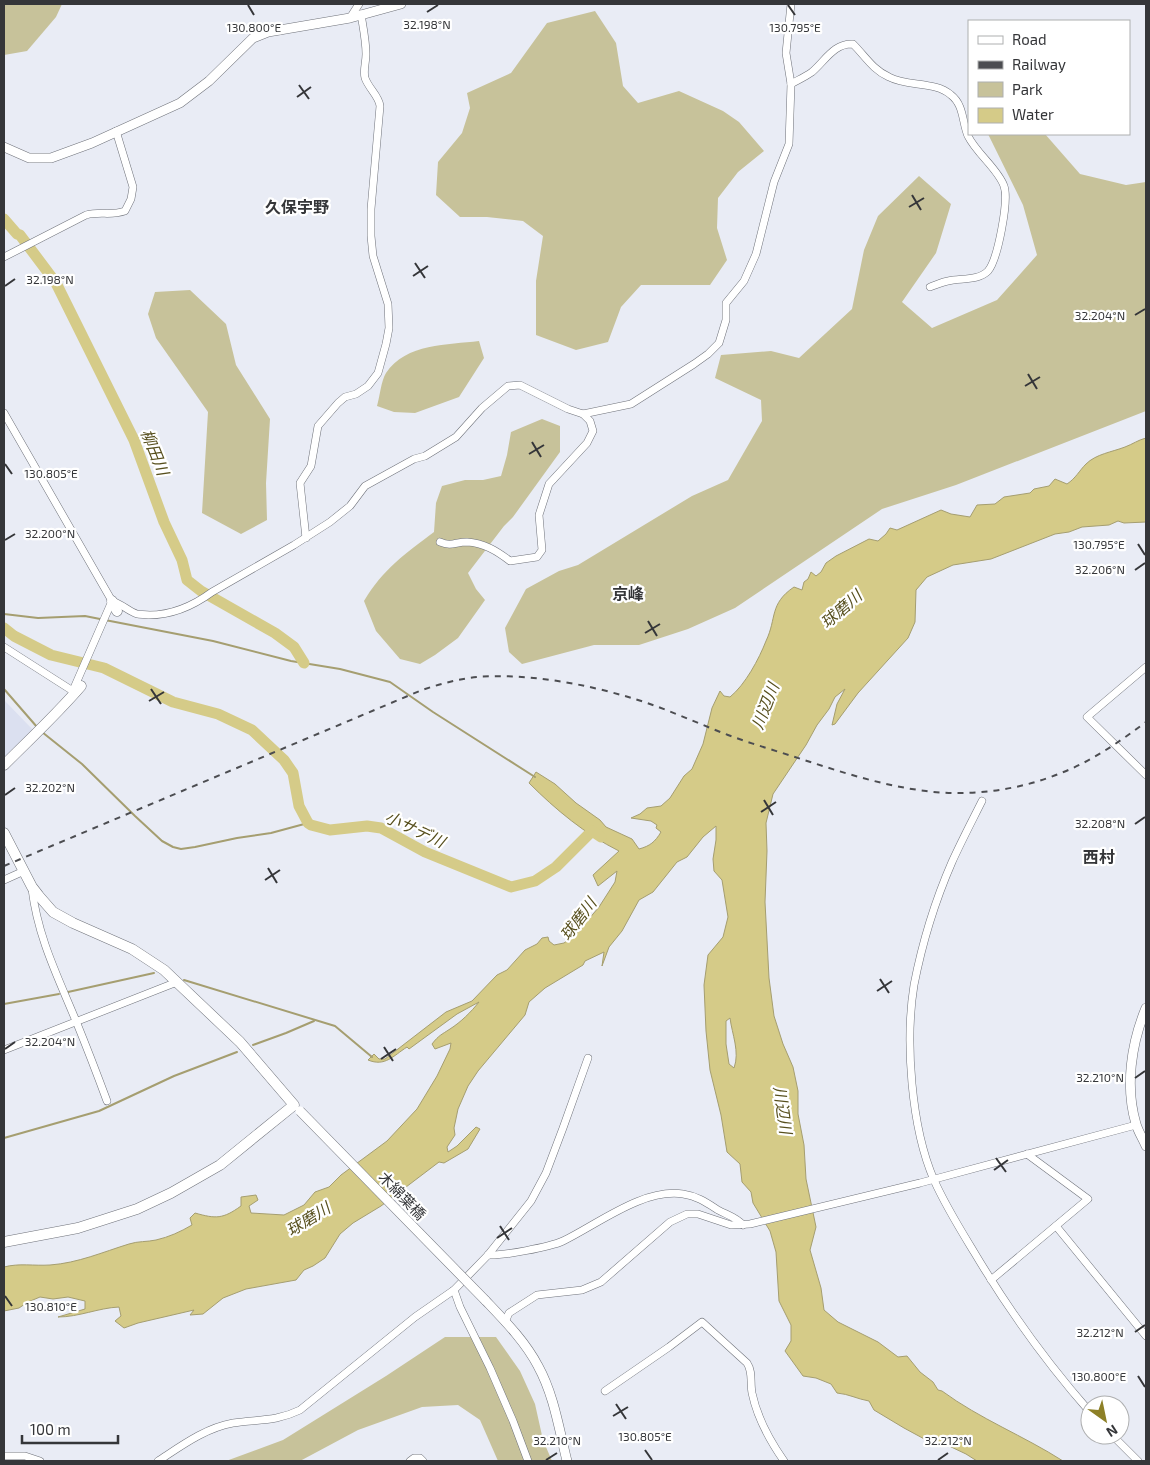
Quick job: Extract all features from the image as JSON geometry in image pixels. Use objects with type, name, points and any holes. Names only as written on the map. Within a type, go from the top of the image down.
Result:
[{"type":"main road","points":[[112,601],[117,611]]},
{"type":"main road","points":[[4,765],[48,723],[78,690]]},
{"type":"main road","points":[[4,833],[32,887],[53,912],[132,949],[164,970],[240,1042],[297,1108],[220,1165],[146,1205],[93,1224],[4,1242]]},
{"type":"street","points":[[350,18],[359,4]]},
{"type":"street","points":[[4,147],[30,158],[51,158],[92,143],[180,103],[209,81],[253,38],[268,32],[350,18],[401,4]]},
{"type":"street","points":[[583,414],[631,404],[694,364],[719,343],[726,320],[726,303],[744,281],[756,254],[774,182],[789,144],[791,84],[786,54],[791,4]]},
{"type":"street","points":[[306,538],[300,483],[311,466],[318,426],[344,397],[356,394],[368,386],[378,373],[389,328],[388,304],[373,256],[371,236],[371,209],[380,106],[379,100],[365,78],[366,55],[361,14]]},
{"type":"street","points":[[791,84],[813,71],[834,49],[845,44],[853,44],[877,70],[889,77],[938,88],[949,93],[956,99],[961,109],[968,134]]},
{"type":"street","points":[[4,256],[86,214],[114,215],[125,211],[131,199],[133,187],[116,131]]},
{"type":"street","points":[[930,287],[947,281],[977,278],[990,269],[996,255],[1002,228],[1005,193],[1003,184],[995,171],[980,155],[968,135]]},
{"type":"street","points":[[4,413],[112,601],[120,603],[138,614],[159,615],[180,610],[202,600],[212,592],[306,538],[350,506],[365,486],[414,459],[425,456],[456,437],[482,408],[508,386],[520,385],[568,409],[583,414],[590,421],[593,431],[584,447],[548,484],[539,515],[542,550],[537,556],[510,561],[492,548],[466,542],[451,545],[440,542]]},
{"type":"street","points":[[78,690],[74,688],[112,601]]},
{"type":"street","points":[[4,647],[78,690]]},
{"type":"street","points":[[1146,667],[1087,717],[1146,775]]},
{"type":"street","points":[[982,801],[952,862],[932,916],[914,986],[910,1020],[914,1098],[920,1133],[934,1179],[965,1236],[991,1280],[1032,1342],[1080,1400]]},
{"type":"street","points":[[4,880],[24,871]]},
{"type":"street","points":[[32,887],[49,959],[76,1021],[107,1101]]},
{"type":"street","points":[[4,1050],[177,982]]},
{"type":"street","points":[[1146,1008],[1132,1054],[1130,1079],[1136,1125],[1146,1146]]},
{"type":"street","points":[[158,1461],[196,1436],[213,1428],[232,1423],[273,1420],[300,1410],[415,1317],[454,1290],[488,1255],[530,1201],[546,1173],[588,1058]]},
{"type":"street","name":"木綿葉橋","points":[[297,1108],[485,1300],[505,1322],[538,1365],[550,1391],[566,1461]]},
{"type":"street","points":[[505,1322],[509,1313],[537,1295],[582,1290],[601,1282],[670,1222],[687,1214],[698,1214],[731,1225],[747,1225],[920,1183],[1136,1125]]},
{"type":"street","points":[[991,1280],[1088,1200],[1027,1154]]},
{"type":"street","points":[[488,1255],[506,1254],[561,1242],[638,1202],[661,1195],[682,1193],[698,1197],[727,1216],[738,1219],[747,1225]]},
{"type":"street","points":[[1056,1226],[1146,1336]]},
{"type":"street","points":[[454,1290],[460,1307],[513,1421],[528,1461]]},
{"type":"street","points":[[605,1391],[670,1347],[702,1322],[747,1363],[751,1369],[752,1393],[758,1412],[772,1443],[784,1461]]},
{"type":"street","points":[[1122,1445],[1138,1461]]},
{"type":"street","points":[[4,1456],[25,1456],[40,1461]]},
{"type":"street","points":[[410,1461],[414,1458],[420,1458],[423,1461]]},
{"type":"shaded area","points":[[4,700],[33,730],[4,759]]},
{"type":"green space","points":[[4,4],[62,4],[56,17],[27,51],[4,55]]},
{"type":"green space","points":[[595,11],[616,43],[623,86],[638,103],[679,91],[723,111],[739,122],[764,151],[738,172],[718,198],[717,228],[727,260],[710,285],[641,285],[621,307],[608,342],[576,350],[536,335],[536,281],[543,236],[523,221],[487,217],[460,217],[436,195],[438,162],[462,133],[470,108],[467,93],[511,73],[547,23]]},
{"type":"green space","points":[[988,135],[1046,135],[1080,174],[1126,185],[1146,182],[1146,411],[956,485],[882,509],[735,608],[688,629],[639,645],[594,645],[522,664],[509,652],[505,628],[526,589],[559,571],[578,565],[692,496],[728,480],[762,421],[761,400],[715,378],[721,355],[771,351],[799,358],[852,309],[864,250],[878,216],[919,176],[951,204],[936,253],[902,302],[932,328],[997,300],[1037,255],[1023,205]]},
{"type":"green space","points":[[190,290],[226,324],[236,365],[270,419],[266,483],[267,520],[241,534],[202,513],[208,412],[156,338],[148,314],[155,292]]},
{"type":"green space","points":[[479,341],[484,358],[459,397],[415,413],[394,412],[377,406],[384,376],[394,363],[405,356],[428,347]]},
{"type":"green space","points":[[542,419],[560,426],[560,452],[513,517],[468,573],[476,589],[485,600],[458,638],[435,655],[420,664],[400,659],[376,631],[364,601],[387,571],[434,532],[436,503],[442,486],[465,480],[483,480],[501,476],[511,432]]},
{"type":"green space","points":[[445,1337],[496,1337],[520,1371],[535,1404],[543,1440],[552,1461],[498,1461],[480,1420],[458,1405],[422,1407],[358,1430],[300,1461],[226,1461],[283,1440]]},
{"type":"water","points":[[1146,438],[1146,522],[1124,523],[1118,521],[1109,525],[1082,527],[1069,532],[1055,534],[991,559],[953,565],[927,577],[916,590],[915,622],[908,638],[858,693],[835,724],[832,725],[837,704],[845,689],[835,697],[773,794],[766,823],[765,902],[769,978],[774,1016],[793,1067],[798,1091],[798,1114],[804,1145],[806,1179],[816,1227],[810,1250],[821,1288],[824,1310],[838,1322],[878,1342],[898,1357],[907,1356],[920,1372],[933,1382],[938,1390],[1063,1461],[977,1461],[947,1445],[928,1441],[904,1428],[874,1410],[869,1401],[837,1393],[831,1384],[816,1378],[803,1376],[785,1351],[791,1341],[791,1325],[779,1301],[776,1252],[770,1231],[753,1203],[751,1192],[742,1182],[740,1164],[727,1152],[721,1115],[710,1070],[704,985],[708,955],[723,937],[728,917],[722,880],[714,871],[713,859],[716,826],[703,837],[687,857],[677,862],[653,892],[639,900],[622,931],[609,947],[602,966],[604,952],[585,961],[583,965],[545,988],[529,1002],[525,1015],[478,1071],[468,1086],[458,1109],[454,1128],[455,1135],[447,1147],[448,1152],[457,1146],[476,1127],[480,1129],[468,1149],[444,1163],[439,1162],[381,1206],[353,1223],[340,1234],[325,1258],[304,1270],[296,1280],[246,1289],[223,1298],[203,1314],[190,1315],[194,1310],[124,1328],[115,1321],[121,1316],[119,1307],[58,1317],[85,1309],[85,1301],[68,1297],[53,1299],[40,1297],[19,1308],[4,1311],[4,1267],[60,1264],[80,1260],[132,1243],[161,1239],[192,1225],[190,1218],[195,1213],[214,1217],[224,1216],[241,1206],[241,1197],[256,1195],[258,1200],[249,1206],[251,1213],[284,1215],[304,1205],[315,1192],[329,1187],[341,1175],[387,1141],[417,1109],[437,1076],[451,1043],[435,1049],[432,1044],[440,1035],[462,1020],[479,1002],[457,1014],[409,1049],[407,1047],[384,1061],[374,1062],[368,1060],[374,1054],[379,1059],[385,1059],[446,1012],[472,1001],[497,975],[507,970],[525,950],[537,944],[542,938],[548,937],[549,941],[554,945],[564,943],[576,934],[599,907],[615,882],[617,871],[598,886],[593,875],[619,851],[583,829],[539,793],[529,783],[536,772],[555,784],[606,827],[632,839],[639,849],[649,845],[661,832],[656,828],[657,825],[651,821],[631,818],[647,808],[661,806],[670,798],[684,776],[692,769],[703,744],[712,708],[720,691],[724,696],[730,697],[741,686],[763,648],[777,605],[786,593],[794,587],[802,590],[804,582],[808,579],[811,572],[816,576],[821,572],[826,563],[836,556],[869,539],[878,541],[890,528],[897,530],[941,510],[951,514],[970,517],[977,505],[995,504],[1004,497],[1030,493],[1034,489],[1049,486],[1055,479],[1067,484],[1094,458]],"holes":[[[730,1018],[736,1049],[734,1068],[729,1064],[726,1044],[726,1021]]]},
{"type":"waterway","name":"柳田川","points":[[4,219],[20,235],[56,283],[134,440],[164,522],[182,560],[187,580],[201,591],[275,633],[294,647],[304,663]]},
{"type":"waterway","points":[[4,614],[38,618],[85,616],[100,619]]},
{"type":"waterway","points":[[105,620],[213,641],[291,661],[340,669],[390,682],[433,712],[535,777]]},
{"type":"waterway","name":"小サデ川","points":[[4,628],[14,636],[51,655],[104,668],[173,702],[218,714],[252,730],[284,760],[293,773],[299,806],[311,825],[330,830],[367,826],[381,828],[425,852],[511,887],[535,881],[556,867],[592,831],[601,837]]},
{"type":"waterway","points":[[4,689],[37,727]]},
{"type":"waterway","points":[[42,732],[82,764],[162,841],[173,847],[181,849],[195,847],[271,833],[308,823]]},
{"type":"waterway","points":[[68,992],[154,973]]},
{"type":"waterway","points":[[184,980],[335,1026],[372,1057]]},
{"type":"waterway","points":[[4,1004],[59,994]]},
{"type":"waterway","points":[[253,1045],[314,1021]]},
{"type":"waterway","points":[[4,1138],[99,1111],[174,1076],[237,1052]]},
{"type":"railway","points":[[4,866],[422,690],[449,682],[477,677],[537,678],[577,684],[647,703],[737,738],[847,774],[894,786],[943,793],[995,791],[1045,779],[1094,757],[1146,722]]},
{"type":"district","name":"久保宇野","points":[[297,207]]},
{"type":"district","name":"京峰","points":[[628,594]]},
{"type":"district","name":"西村","points":[[1099,857]]},
{"type":"water label","name":"球磨川","points":[[841,609]]},
{"type":"water label","name":"川辺川","points":[[765,706]]},
{"type":"water label","name":"球磨川","points":[[578,919]]},
{"type":"water label","name":"川辺川","points":[[783,1110]]},
{"type":"water label","name":"球磨川","points":[[308,1219]]}]
